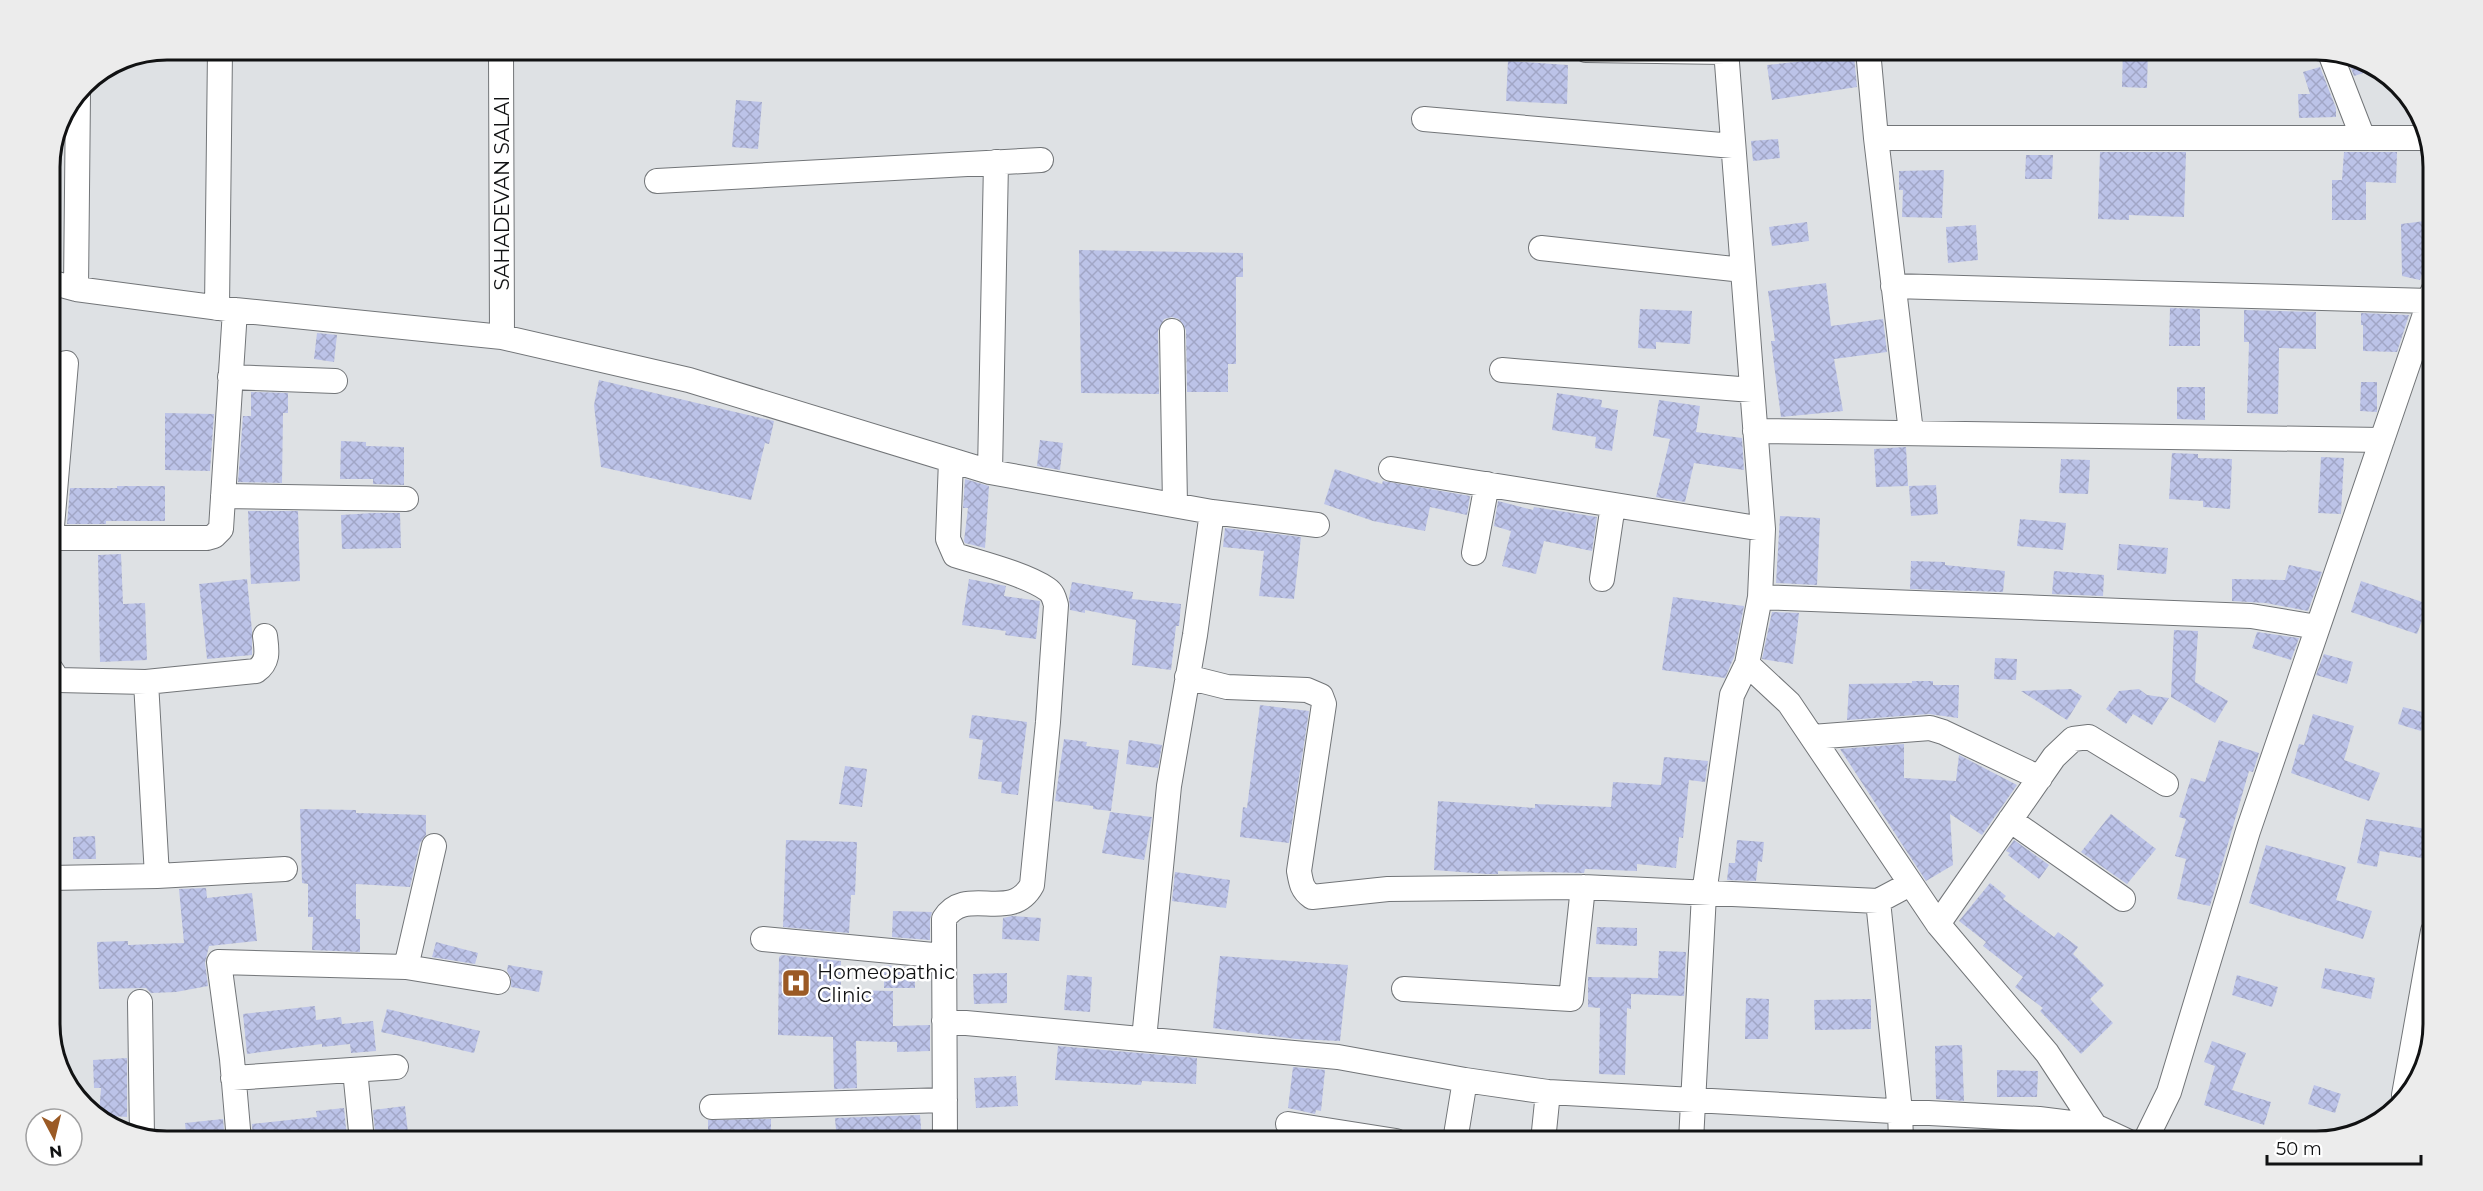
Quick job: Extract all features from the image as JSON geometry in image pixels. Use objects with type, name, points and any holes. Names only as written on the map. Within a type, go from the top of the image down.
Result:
[{"type":"street","points":[[60,538],[207,538],[214,536],[220,528],[230,378],[226,309],[220,60]]},
{"type":"street","name":"SAHADEVAN SALAI","points":[[501,60],[502,337]]},
{"type":"street","points":[[1692,1131],[1704,894],[1732,695],[1747,664],[1760,597],[1763,529],[1727,60]]},
{"type":"street","points":[[1869,60],[1911,432]]},
{"type":"street","points":[[2333,61],[2363,138]]},
{"type":"street","points":[[76,289],[78,108]]},
{"type":"street","points":[[1424,118],[1733,146]]},
{"type":"street","points":[[1876,138],[2419,138]]},
{"type":"street","points":[[657,182],[1041,160]]},
{"type":"street","points":[[990,472],[996,162]]},
{"type":"street","points":[[1541,248],[1743,270]]},
{"type":"street","points":[[60,285],[76,289],[226,309],[502,337],[689,380],[990,472],[1212,512],[1317,525]]},
{"type":"street","points":[[1893,286],[2423,296]]},
{"type":"street","points":[[2150,1131],[2169,1092],[2248,831],[2423,322]]},
{"type":"street","points":[[1172,331],[1175,505]]},
{"type":"street","points":[[60,429],[66,363]]},
{"type":"street","points":[[1503,370],[1752,390]]},
{"type":"street","points":[[230,378],[335,381]]},
{"type":"street","points":[[1755,431],[2382,440]]},
{"type":"street","points":[[945,1131],[944,919],[950,909],[959,904],[1013,902],[1026,897],[1032,885],[1048,722],[1056,605],[1054,596],[1048,589],[1002,569],[955,555],[948,539],[951,460]]},
{"type":"street","points":[[1391,469],[1763,529]]},
{"type":"street","points":[[1474,553],[1487,484]]},
{"type":"street","points":[[223,496],[406,499]]},
{"type":"street","points":[[1602,579],[1613,505]]},
{"type":"street","points":[[1144,1039],[1169,786],[1212,512]]},
{"type":"street","points":[[1760,597],[2251,616],[2318,627]]},
{"type":"street","points":[[60,680],[146,682],[243,673],[263,666],[267,657],[265,636]]},
{"type":"street","points":[[1747,664],[1789,703],[1938,924],[2047,1053],[2091,1131]]},
{"type":"street","points":[[1187,677],[1227,687],[1307,690],[1321,696],[1324,704],[1299,871],[1302,886],[1305,892],[1312,897],[1388,889],[1582,887],[1878,901],[1910,884]]},
{"type":"street","points":[[146,682],[157,876]]},
{"type":"street","points":[[1812,737],[1930,728],[2040,778]]},
{"type":"street","points":[[1938,924],[2054,757],[2073,739],[2089,737],[2166,784]]},
{"type":"street","points":[[2010,820],[2123,899]]},
{"type":"street","points":[[406,967],[434,846]]},
{"type":"street","points":[[60,878],[157,876],[285,869]]},
{"type":"street","points":[[1404,989],[1571,999],[1582,887]]},
{"type":"street","points":[[1878,901],[1901,1131]]},
{"type":"street","points":[[763,939],[944,956]]},
{"type":"street","points":[[238,1131],[219,962],[406,967],[498,982]]},
{"type":"street","points":[[2407,1081],[2423,987]]},
{"type":"street","points":[[140,1002],[142,1128]]},
{"type":"street","points":[[944,1021],[1338,1057],[1465,1080],[1548,1092],[2039,1119],[2082,1131]]},
{"type":"street","points":[[233,1078],[396,1068]]},
{"type":"street","points":[[355,1070],[361,1131]]},
{"type":"street","points":[[1457,1131],[1465,1080]]},
{"type":"street","points":[[1544,1131],[1548,1092]]},
{"type":"street","points":[[712,1107],[945,1100]]},
{"type":"street","points":[[1288,1124],[1330,1131]]},
{"type":"building","points":[[1815,60],[1854,60],[1857,87],[1772,100],[1767,65]]},
{"type":"building","points":[[2123,60],[2148,60],[2147,88],[2122,87]]},
{"type":"building","points":[[1508,61],[1568,65],[1567,104],[1506,101]]},
{"type":"building","points":[[2350,66],[2366,72],[2354,76]]},
{"type":"building","points":[[2320,67],[2336,108],[2336,117],[2299,118],[2298,94],[2310,94],[2303,72]]},
{"type":"building","points":[[736,100],[762,102],[758,149],[732,147]]},
{"type":"building","points":[[1778,139],[1780,158],[1753,161],[1751,141]]},
{"type":"building","points":[[2100,152],[2186,152],[2184,217],[2129,215],[2129,220],[2098,219]]},
{"type":"building","points":[[2344,152],[2397,152],[2396,183],[2366,182],[2366,220],[2332,220],[2332,180],[2342,180]]},
{"type":"building","points":[[2026,155],[2053,155],[2052,179],[2025,179]]},
{"type":"building","points":[[1944,170],[1942,218],[1902,217],[1903,190],[1899,190],[1899,171]]},
{"type":"building","points":[[2423,221],[2423,271],[2420,280],[2402,276],[2401,224]]},
{"type":"building","points":[[1807,222],[1809,241],[1772,246],[1769,227]]},
{"type":"building","points":[[1976,225],[1978,260],[1948,263],[1946,227]]},
{"type":"building","points":[[1079,250],[1243,253],[1243,277],[1236,277],[1236,364],[1228,364],[1228,392],[1187,392],[1186,330],[1179,319],[1172,317],[1164,319],[1158,331],[1159,394],[1081,393]]},
{"type":"building","points":[[1826,283],[1831,326],[1883,319],[1887,352],[1834,359],[1843,411],[1781,417],[1771,341],[1775,341],[1768,291]]},
{"type":"building","points":[[2170,308],[2200,309],[2200,346],[2169,346]]},
{"type":"building","points":[[1640,309],[1692,311],[1690,344],[1656,342],[1656,349],[1638,348]]},
{"type":"building","points":[[2244,310],[2316,312],[2316,349],[2279,348],[2278,414],[2247,413],[2249,342],[2244,342]]},
{"type":"building","points":[[2361,313],[2409,315],[2397,352],[2363,351]]},
{"type":"building","points":[[317,333],[337,335],[334,362],[314,359]]},
{"type":"building","points":[[599,380],[774,421],[769,444],[765,443],[751,500],[601,467],[594,405]]},
{"type":"building","points":[[2361,382],[2377,382],[2377,412],[2360,411]]},
{"type":"building","points":[[2177,387],[2205,387],[2205,420],[2177,419]]},
{"type":"building","points":[[251,392],[288,393],[288,413],[283,413],[282,483],[238,482],[243,416],[251,416]]},
{"type":"building","points":[[1557,393],[1602,400],[1601,407],[1618,410],[1612,451],[1595,448],[1596,437],[1552,430]]},
{"type":"building","points":[[1659,400],[1700,406],[1696,432],[1742,438],[1744,470],[1694,463],[1685,502],[1656,497],[1670,439],[1653,436]]},
{"type":"building","points":[[165,413],[214,414],[210,471],[165,470]]},
{"type":"building","points":[[1040,440],[1063,443],[1060,470],[1037,466]]},
{"type":"building","points":[[341,441],[366,442],[366,446],[404,447],[404,485],[373,484],[373,479],[340,479]]},
{"type":"building","points":[[1906,447],[1908,486],[1876,487],[1874,449]]},
{"type":"building","points":[[2172,453],[2198,454],[2198,458],[2232,459],[2230,509],[2203,507],[2203,501],[2169,499]]},
{"type":"building","points":[[2321,457],[2344,458],[2341,514],[2318,513]]},
{"type":"building","points":[[2061,459],[2090,460],[2088,494],[2059,493]]},
{"type":"building","points":[[1335,469],[1382,484],[1383,481],[1470,496],[1467,515],[1430,507],[1425,531],[1373,521],[1324,504]]},
{"type":"building","points":[[965,479],[989,486],[985,548],[964,541],[968,508],[963,508]]},
{"type":"building","points":[[1936,485],[1938,514],[1911,516],[1909,486]]},
{"type":"building","points":[[117,486],[165,486],[165,521],[106,521],[106,524],[67,524],[70,488],[117,488]]},
{"type":"building","points":[[1498,501],[1533,510],[1534,507],[1597,517],[1592,551],[1544,541],[1536,574],[1502,566],[1511,531],[1494,526]]},
{"type":"building","points":[[248,511],[298,511],[300,581],[251,584]]},
{"type":"building","points":[[400,513],[401,548],[342,549],[341,515]]},
{"type":"building","points":[[1780,516],[1820,518],[1817,585],[1776,583]]},
{"type":"building","points":[[2020,519],[2066,523],[2063,550],[2017,546]]},
{"type":"building","points":[[1225,528],[1301,537],[1294,599],[1259,596],[1264,551],[1223,547]]},
{"type":"building","points":[[2119,544],[2168,548],[2166,574],[2117,570]]},
{"type":"building","points":[[121,554],[123,604],[145,603],[147,660],[100,662],[98,555]]},
{"type":"building","points":[[1911,561],[1945,562],[1945,565],[2005,571],[2003,592],[1910,589]]},
{"type":"building","points":[[2289,565],[2322,572],[2308,611],[2266,603],[2232,601],[2232,579],[2285,580]]},
{"type":"building","points":[[2054,571],[2104,575],[2103,596],[2052,594]]},
{"type":"building","points":[[247,579],[252,655],[207,659],[199,584]]},
{"type":"building","points":[[969,579],[1006,586],[1004,596],[1040,601],[1036,639],[1005,635],[1006,631],[962,625]]},
{"type":"building","points":[[2361,581],[2423,602],[2423,618],[2417,634],[2351,612]]},
{"type":"building","points":[[1072,582],[1133,592],[1132,599],[1181,604],[1171,670],[1132,665],[1136,620],[1085,610],[1085,613],[1070,610],[1069,598]]},
{"type":"building","points":[[1673,597],[1744,606],[1734,657],[1725,678],[1662,670]]},
{"type":"building","points":[[1772,612],[1799,613],[1793,664],[1762,659]]},
{"type":"building","points":[[2174,630],[2198,631],[2195,682],[2228,701],[2215,723],[2171,697]]},
{"type":"building","points":[[2257,632],[2299,638],[2291,660],[2252,648]]},
{"type":"building","points":[[2324,654],[2353,662],[2347,684],[2316,675]]},
{"type":"building","points":[[1995,658],[2017,659],[2016,680],[1994,679]]},
{"type":"building","points":[[1912,681],[1933,681],[1933,685],[1959,685],[1958,718],[1929,714],[1847,720],[1849,684],[1912,683]]},
{"type":"building","points":[[2071,689],[2082,696],[2067,720],[2021,691]]},
{"type":"building","points":[[2139,689],[2147,695],[2169,698],[2152,725],[2133,714],[2126,724],[2106,709],[2119,691]]},
{"type":"building","points":[[1260,705],[1309,711],[1289,843],[1240,837],[1243,807],[1247,808]]},
{"type":"building","points":[[2403,707],[2423,712],[2421,731],[2398,724]]},
{"type":"building","points":[[2313,714],[2354,726],[2344,760],[2380,773],[2369,801],[2291,773],[2299,744],[2304,745]]},
{"type":"building","points":[[972,715],[1027,722],[1018,795],[1001,793],[1002,782],[978,779],[983,740],[969,738]]},
{"type":"building","points":[[1064,739],[1087,742],[1086,746],[1119,750],[1111,811],[1055,801]]},
{"type":"building","points":[[1129,740],[1162,745],[1158,768],[1126,764]]},
{"type":"building","points":[[2219,740],[2259,753],[2253,772],[2249,771],[2210,906],[2177,899],[2186,859],[2175,856],[2186,819],[2179,817],[2191,778],[2205,782]]},
{"type":"building","points":[[1904,744],[1904,778],[1956,781],[1959,755],[2017,785],[1982,835],[1950,814],[1953,865],[1926,881],[1840,749]]},
{"type":"building","points":[[1664,757],[1708,761],[1705,782],[1689,780],[1683,838],[1679,837],[1676,868],[1637,864],[1637,871],[1585,869],[1584,873],[1498,871],[1498,874],[1434,870],[1438,801],[1535,808],[1535,804],[1611,807],[1613,782],[1661,785]]},
{"type":"building","points":[[845,766],[867,769],[862,807],[839,804]]},
{"type":"building","points":[[300,809],[426,815],[426,835],[420,843],[410,887],[356,884],[356,919],[360,919],[360,952],[312,950],[313,917],[308,917],[308,884],[302,883]]},
{"type":"building","points":[[1110,812],[1152,817],[1144,860],[1102,853]]},
{"type":"building","points":[[2111,814],[2156,849],[2127,884],[2081,852]]},
{"type":"building","points":[[2366,819],[2423,828],[2423,858],[2380,851],[2377,867],[2357,863]]},
{"type":"building","points":[[95,836],[96,859],[73,859],[73,837]]},
{"type":"building","points":[[786,840],[857,842],[855,895],[851,895],[849,933],[783,927]]},
{"type":"building","points":[[1737,840],[1764,842],[1762,862],[1758,861],[1756,881],[1727,880],[1729,863],[1735,863]]},
{"type":"building","points":[[2014,840],[2049,865],[2039,879],[2008,855],[2010,853],[2006,851]]},
{"type":"building","points":[[2266,845],[2346,867],[2336,900],[2372,911],[2363,939],[2249,903]]},
{"type":"building","points":[[1175,872],[1230,880],[1226,908],[1172,901]]},
{"type":"building","points":[[1990,883],[2006,896],[2003,899],[2054,937],[2058,932],[2078,947],[2073,954],[2104,985],[2090,999],[2113,1023],[2081,1054],[2040,1011],[2043,1008],[2015,987],[2023,977],[1983,946],[1986,942],[1959,921]]},
{"type":"building","points":[[206,888],[207,898],[252,893],[257,941],[209,946],[205,963],[208,986],[176,992],[151,993],[146,988],[99,989],[97,942],[128,941],[128,945],[184,943],[179,889]]},
{"type":"building","points":[[893,911],[932,912],[930,940],[892,937]]},
{"type":"building","points":[[1012,916],[1041,918],[1039,941],[1002,939],[1003,918]]},
{"type":"building","points":[[1597,927],[1637,928],[1637,946],[1596,944]]},
{"type":"building","points":[[436,942],[478,953],[475,964],[432,957]]},
{"type":"building","points":[[1659,951],[1686,952],[1684,996],[1631,994],[1631,1009],[1627,1008],[1625,1075],[1599,1074],[1600,1008],[1588,1007],[1588,977],[1658,978]]},
{"type":"building","points":[[782,955],[841,961],[841,990],[893,991],[893,1026],[930,1025],[930,1051],[897,1052],[897,1042],[856,1041],[857,1088],[834,1089],[833,1037],[778,1035],[779,957]]},
{"type":"building","points":[[1220,956],[1348,965],[1340,1041],[1296,1039],[1213,1028]]},
{"type":"building","points":[[508,965],[543,971],[539,992],[511,987],[511,978],[507,971]]},
{"type":"building","points":[[884,965],[915,968],[915,988],[884,988]]},
{"type":"building","points":[[2325,968],[2375,978],[2371,999],[2321,988]]},
{"type":"building","points":[[1007,973],[1007,1003],[974,1004],[973,974]]},
{"type":"building","points":[[1067,975],[1092,977],[1090,1012],[1064,1010]]},
{"type":"building","points":[[2237,975],[2278,987],[2272,1007],[2232,995]]},
{"type":"building","points":[[1746,998],[1769,999],[1768,1039],[1745,1039]]},
{"type":"building","points":[[1871,999],[1871,1029],[1815,1030],[1814,1000]]},
{"type":"building","points":[[315,1006],[316,1020],[341,1017],[342,1024],[373,1021],[376,1051],[351,1053],[350,1044],[322,1047],[322,1044],[247,1054],[243,1014]]},
{"type":"building","points":[[387,1009],[480,1031],[474,1053],[381,1032]]},
{"type":"building","points":[[2212,1041],[2246,1053],[2232,1090],[2271,1102],[2264,1125],[2204,1105],[2215,1066],[2204,1062]]},
{"type":"building","points":[[1962,1045],[1964,1101],[1936,1099],[1935,1046]]},
{"type":"building","points":[[1058,1046],[1197,1058],[1196,1084],[1142,1081],[1141,1085],[1055,1080]]},
{"type":"building","points":[[127,1058],[127,1117],[112,1116],[100,1107],[101,1088],[94,1088],[93,1060]]},
{"type":"building","points":[[1293,1067],[1325,1070],[1321,1111],[1316,1110],[1315,1114],[1288,1108]]},
{"type":"building","points":[[1997,1070],[2038,1071],[2037,1097],[1997,1097]]},
{"type":"building","points":[[1016,1076],[1018,1106],[976,1108],[974,1078]]},
{"type":"building","points":[[2314,1085],[2341,1094],[2335,1113],[2308,1104]]},
{"type":"building","points":[[405,1106],[408,1131],[375,1131],[373,1110]]},
{"type":"building","points":[[344,1108],[346,1131],[252,1131],[252,1124],[317,1117],[316,1111]]},
{"type":"building","points":[[920,1115],[921,1131],[836,1131],[835,1118]]},
{"type":"building","points":[[223,1119],[224,1131],[186,1131],[185,1123]]},
{"type":"building","points":[[771,1119],[771,1131],[708,1131],[708,1120]]},
{"type":"place","name":"Homeopathic Clinic","points":[[796,983]]}]
